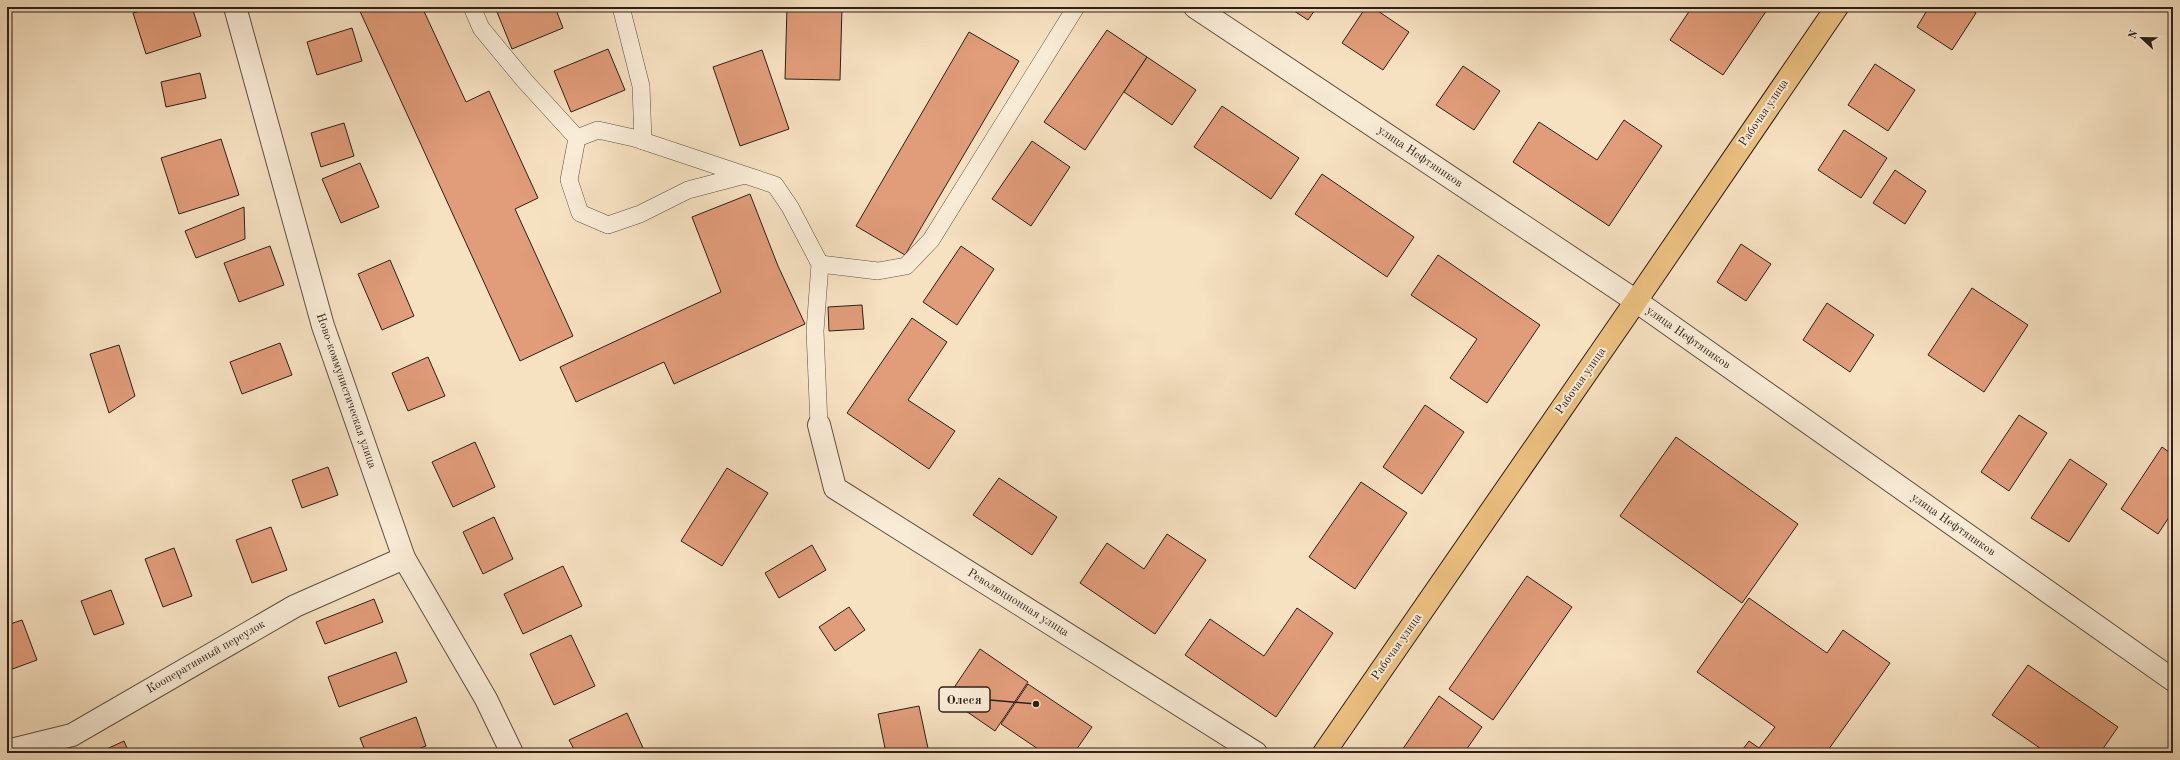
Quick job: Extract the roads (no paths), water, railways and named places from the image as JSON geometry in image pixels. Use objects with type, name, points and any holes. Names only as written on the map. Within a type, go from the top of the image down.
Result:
[{"type":"main road","name":"Рабочая улица","points":[[1324,753],[1837,7]]},
{"type":"street","name":"Ново-коммунистическая улица","points":[[235,7],[323,326],[404,558],[486,699],[512,753]]},
{"type":"street","name":"улица Нефтяников","points":[[1195,7],[1636,301],[2173,680]]},
{"type":"street","name":"Революционная улица","points":[[819,425],[835,488],[1256,753]]},
{"type":"street","name":"Кооперативный переулок","points":[[7,751],[72,735],[295,606],[404,558]]},
{"type":"lane","points":[[472,7],[481,28],[524,80],[577,138]]},
{"type":"lane","points":[[621,7],[641,86],[643,141]]},
{"type":"lane","points":[[820,264],[878,271],[906,266],[931,240],[1076,7]]},
{"type":"lane","points":[[577,138],[598,130],[643,141],[775,185],[790,207],[820,264],[815,331],[819,425]]},
{"type":"lane","points":[[577,138],[569,180],[580,213],[608,225],[640,214],[688,190],[745,175]]},
{"type":"place","name":"Олеся","points":[[1036,704]]}]
